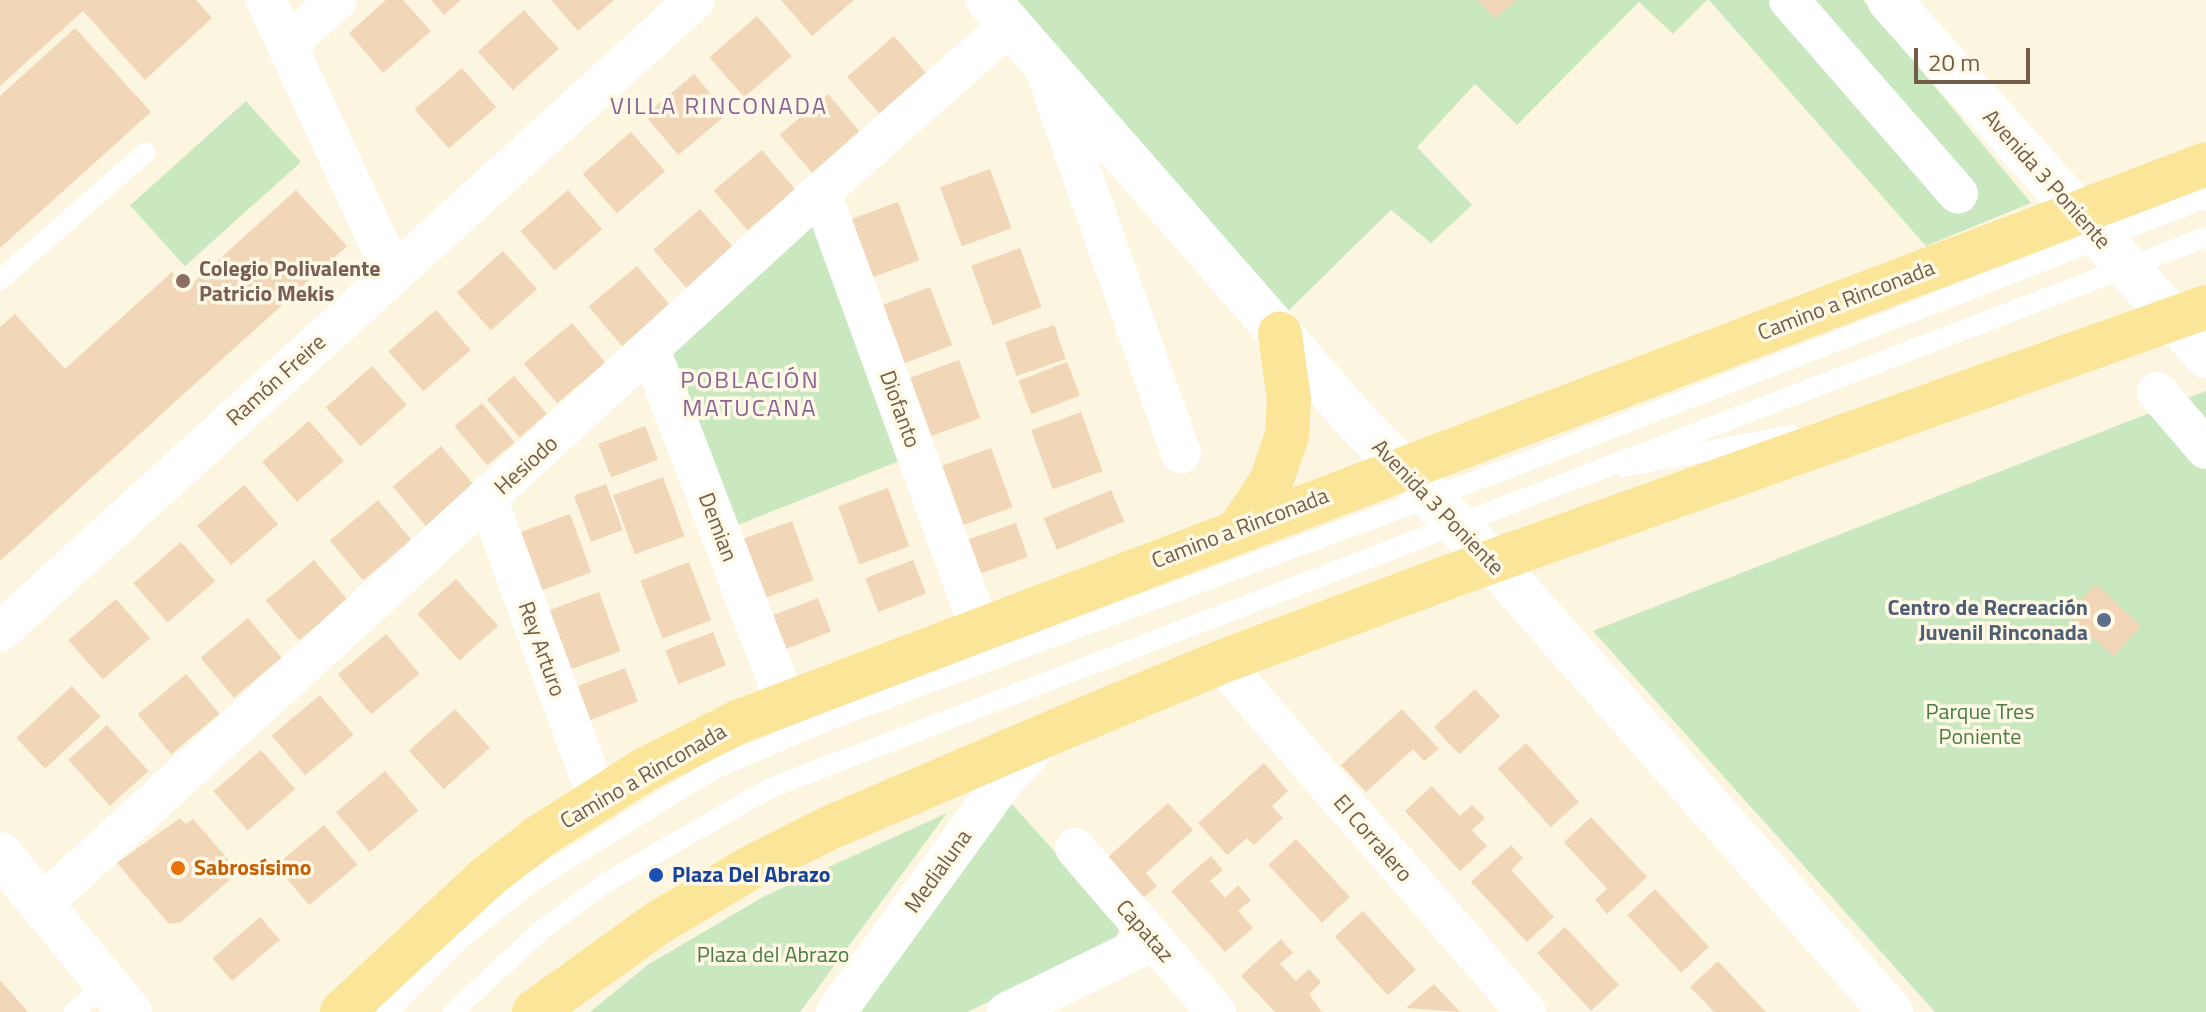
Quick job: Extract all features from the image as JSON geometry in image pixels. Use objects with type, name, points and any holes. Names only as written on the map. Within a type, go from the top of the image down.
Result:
[{"type":"main road","name":"Avenida 3 Poniente","points":[[1889,0],[2100,239],[2189,313],[2206,356]]},
{"type":"main road","name":"Avenida 3 Poniente","points":[[999,13],[1280,334],[1428,497],[1493,562],[1891,1012]]},
{"type":"main road","name":"Camino a Rinconada","points":[[342,1012],[486,878],[597,797],[693,744],[785,701],[1240,528],[1428,497],[1538,417],[2100,239],[2206,164]]},
{"type":"main road","points":[[534,1012],[658,923],[750,868],[827,829],[1046,735],[1221,662],[2189,313]]},
{"type":"main road","points":[[1240,528],[1271,482],[1287,435],[1289,399],[1280,334]]},
{"type":"main road","points":[[3,867],[41,905],[118,998]]},
{"type":"street","points":[[266,0],[393,274]]},
{"type":"street","points":[[287,45],[337,0]]},
{"type":"street","name":"Ramón Freire","points":[[0,632],[695,0]]},
{"type":"street","points":[[1789,0],[1958,194]]},
{"type":"street","name":"Hesiodo","points":[[41,905],[651,352],[821,192],[999,13]]},
{"type":"street","points":[[1042,61],[1181,453]]},
{"type":"street","name":"Diofanto","points":[[821,192],[979,626]]},
{"type":"street","name":"Demian","points":[[651,352],[785,701]]},
{"type":"street","points":[[2157,392],[2206,449]]},
{"type":"street","name":"Rey Arturo","points":[[488,500],[597,797]]},
{"type":"street","name":"El Corralero","points":[[1221,662],[1526,1012]]},
{"type":"street","name":"Medialuna","points":[[836,1012],[1003,782],[1046,735]]},
{"type":"street","name":"Capataz","points":[[1075,848],[1216,1012]]},
{"type":"street","points":[[1007,1012],[1153,941]]},
{"type":"lane","points":[[0,280],[146,152]]},
{"type":"lane","points":[[387,1012],[457,942],[532,882],[712,770],[829,720],[1428,497],[2206,198]]},
{"type":"lane","points":[[1572,477],[2100,239],[2206,237]]},
{"type":"lane","points":[[1538,417],[1951,297]]},
{"type":"lane","points":[[453,1012],[542,930],[605,883],[770,788],[1428,497],[1572,477],[1910,413]]},
{"type":"lane","points":[[74,1012],[118,998]]},
{"type":"green space","points":[[1013,0],[1707,0],[1673,34],[1639,2],[1517,125],[1475,84],[1417,147],[1472,205],[1431,243],[1391,210],[1285,314]]},
{"type":"green space","points":[[1709,0],[1863,0],[2031,203],[1926,246]]},
{"type":"green space","points":[[246,101],[301,162],[185,266],[130,205]]},
{"type":"green space","points":[[821,192],[917,454],[720,532],[651,352]]},
{"type":"green space","name":"Parque Tres Poniente","points":[[2206,391],[2206,1012],[1935,1012],[1593,631]]},
{"type":"green space","points":[[1008,800],[1121,925],[1114,942],[967,1012],[844,1012]]},
{"type":"green space","name":"Plaza del Abrazo","points":[[947,813],[800,1012],[590,1012],[649,964],[765,896]]},
{"type":"building","points":[[0,0],[196,0],[212,18],[145,80],[83,11],[0,86]]},
{"type":"building","points":[[386,0],[403,0],[431,31],[383,73],[349,33]]},
{"type":"building","points":[[431,0],[461,0],[444,15]]},
{"type":"building","points":[[551,0],[614,0],[578,31]]},
{"type":"building","points":[[781,0],[854,0],[812,36]]},
{"type":"building","points":[[1478,0],[1517,0],[1495,19]]},
{"type":"building","points":[[524,10],[559,49],[513,90],[478,51]]},
{"type":"building","points":[[757,16],[792,56],[744,97],[709,57]]},
{"type":"building","points":[[75,28],[151,112],[0,248],[0,96]]},
{"type":"building","points":[[894,36],[928,75],[881,116],[847,77]]},
{"type":"building","points":[[462,68],[496,107],[449,149],[414,109]]},
{"type":"building","points":[[694,74],[727,114],[678,155],[645,115]]},
{"type":"building","points":[[828,94],[861,134],[813,174],[780,134]]},
{"type":"building","points":[[631,132],[665,171],[617,213],[583,174]]},
{"type":"building","points":[[762,150],[795,190],[747,230],[714,190]]},
{"type":"building","points":[[990,169],[1012,228],[962,246],[940,187]]},
{"type":"building","points":[[296,190],[347,246],[0,561],[0,327],[15,314],[65,369],[172,272],[187,288]]},
{"type":"building","points":[[568,190],[602,229],[555,271],[520,231]]},
{"type":"building","points":[[898,202],[919,260],[870,278],[849,220]]},
{"type":"building","points":[[700,209],[735,249],[688,290],[653,250]]},
{"type":"building","points":[[1020,248],[1042,307],[993,325],[971,266]]},
{"type":"building","points":[[503,251],[537,289],[491,330],[457,292]]},
{"type":"building","points":[[637,266],[670,306],[622,346],[589,306]]},
{"type":"building","points":[[930,287],[952,345],[905,363],[882,305]]},
{"type":"building","points":[[436,310],[471,350],[423,391],[388,351]]},
{"type":"building","points":[[572,323],[605,363],[557,403],[524,363]]},
{"type":"building","points":[[1054,325],[1066,359],[1017,376],[1005,342]]},
{"type":"building","points":[[959,360],[980,418],[931,436],[910,378]]},
{"type":"building","points":[[1067,362],[1080,396],[1031,414],[1018,381]]},
{"type":"building","points":[[372,366],[407,405],[361,446],[326,407]]},
{"type":"building","points":[[514,376],[547,414],[520,437],[487,400]]},
{"type":"building","points":[[482,403],[515,442],[487,465],[454,426]]},
{"type":"building","points":[[1081,412],[1103,471],[1053,489],[1031,430]]},
{"type":"building","points":[[309,421],[344,461],[297,502],[262,462]]},
{"type":"building","points":[[645,426],[658,460],[611,478],[598,444]]},
{"type":"building","points":[[441,446],[474,486],[426,526],[393,486]]},
{"type":"building","points":[[991,448],[1013,507],[964,525],[942,466]]},
{"type":"building","points":[[663,477],[685,536],[635,554],[613,495]]},
{"type":"building","points":[[606,484],[623,530],[591,542],[574,496]]},
{"type":"building","points":[[244,485],[278,524],[231,565],[197,526]]},
{"type":"building","points":[[888,488],[909,546],[859,564],[838,506]]},
{"type":"building","points":[[1111,490],[1124,521],[1057,550],[1044,519]]},
{"type":"building","points":[[378,500],[411,540],[363,580],[330,540]]},
{"type":"building","points":[[570,514],[591,572],[541,590],[520,532]]},
{"type":"building","points":[[792,521],[814,580],[765,598],[743,539]]},
{"type":"building","points":[[1016,523],[1028,557],[979,574],[968,540]]},
{"type":"building","points":[[181,542],[215,581],[168,623],[133,583]]},
{"type":"building","points":[[314,560],[347,600],[299,640],[266,600]]},
{"type":"building","points":[[913,560],[926,594],[878,612],[865,578]]},
{"type":"building","points":[[689,562],[711,620],[663,639],[640,581]]},
{"type":"building","points":[[456,579],[498,626],[460,661],[417,614]]},
{"type":"building","name":"Centro de Recreación Juvenil Rinconada","points":[[2096,584],[2141,626],[2113,656],[2068,614]]},
{"type":"building","points":[[599,592],[621,651],[571,669],[549,610]]},
{"type":"building","points":[[818,598],[831,632],[783,650],[770,616]]},
{"type":"building","points":[[116,599],[150,638],[103,680],[68,640]]},
{"type":"building","points":[[248,618],[281,658],[234,698],[201,658]]},
{"type":"building","points":[[713,632],[726,666],[678,684],[665,650]]},
{"type":"building","points":[[386,634],[419,674],[371,714],[338,674]]},
{"type":"building","points":[[625,668],[638,702],[590,720],[577,686]]},
{"type":"building","points":[[186,674],[219,714],[171,754],[138,714]]},
{"type":"building","points":[[72,686],[101,717],[45,769],[16,738]]},
{"type":"building","points":[[1475,689],[1500,716],[1459,754],[1434,727]]},
{"type":"building","points":[[320,695],[353,735],[305,775],[272,735]]},
{"type":"building","points":[[455,709],[490,748],[444,789],[409,750]]},
{"type":"building","points":[[1402,709],[1439,749],[1424,761],[1413,749],[1366,792],[1341,765]]},
{"type":"building","points":[[107,725],[148,771],[110,806],[68,760]]},
{"type":"building","points":[[1526,743],[1579,802],[1551,827],[1498,768]]},
{"type":"building","points":[[261,750],[295,789],[248,831],[213,791]]},
{"type":"building","points":[[1264,763],[1288,791],[1272,806],[1283,818],[1254,845],[1247,838],[1227,855],[1198,823]]},
{"type":"building","points":[[385,771],[418,811],[369,852],[336,812]]},
{"type":"building","points":[[1432,786],[1460,816],[1472,805],[1485,818],[1472,830],[1487,846],[1460,871],[1405,811]]},
{"type":"building","points":[[1168,803],[1193,830],[1146,873],[1157,886],[1143,898],[1107,858]]},
{"type":"building","points":[[1591,817],[1647,877],[1607,914],[1595,900],[1607,889],[1564,842]]},
{"type":"building","name":"Sabrosísimo","points":[[180,818],[186,824],[193,819],[239,872],[181,922],[169,924],[117,863]]},
{"type":"building","points":[[324,825],[357,865],[309,905],[276,865]]},
{"type":"building","points":[[1296,839],[1350,897],[1322,923],[1268,865]]},
{"type":"building","points":[[1511,845],[1523,858],[1511,870],[1554,917],[1527,942],[1471,882]]},
{"type":"building","points":[[1211,856],[1223,870],[1210,881],[1225,898],[1238,885],[1251,900],[1238,911],[1253,928],[1225,952],[1171,891]]},
{"type":"building","points":[[1655,889],[1709,947],[1681,973],[1627,915]]},
{"type":"building","points":[[1363,911],[1416,970],[1388,995],[1335,936]]},
{"type":"building","points":[[260,917],[280,940],[232,981],[212,958]]},
{"type":"building","points":[[1565,927],[1619,985],[1591,1011],[1537,953]]},
{"type":"building","points":[[1281,939],[1293,953],[1280,964],[1296,981],[1309,969],[1321,982],[1309,994],[1322,1012],[1275,1012],[1241,976]]},
{"type":"building","points":[[1718,961],[1766,1012],[1714,1012],[1690,987]]},
{"type":"building","points":[[0,980],[28,1012],[0,1012]]},
{"type":"building","points":[[1434,984],[1460,1012],[1406,1008]]},
{"type":"place","name":"Colegio Polivalente Patricio Mekis","points":[[183,281]]},
{"type":"place","name":"Centro de Recreación Juvenil Rinconada","points":[[2104,620]]},
{"type":"place","name":"Sabrosísimo","points":[[178,868]]},
{"type":"place","name":"Plaza Del Abrazo","points":[[656,875]]},
{"type":"district","name":"VILLA RINCONADA","points":[[719,106]]},
{"type":"district","name":"POBLACIÓN MATUCANA","points":[[750,394]]}]
